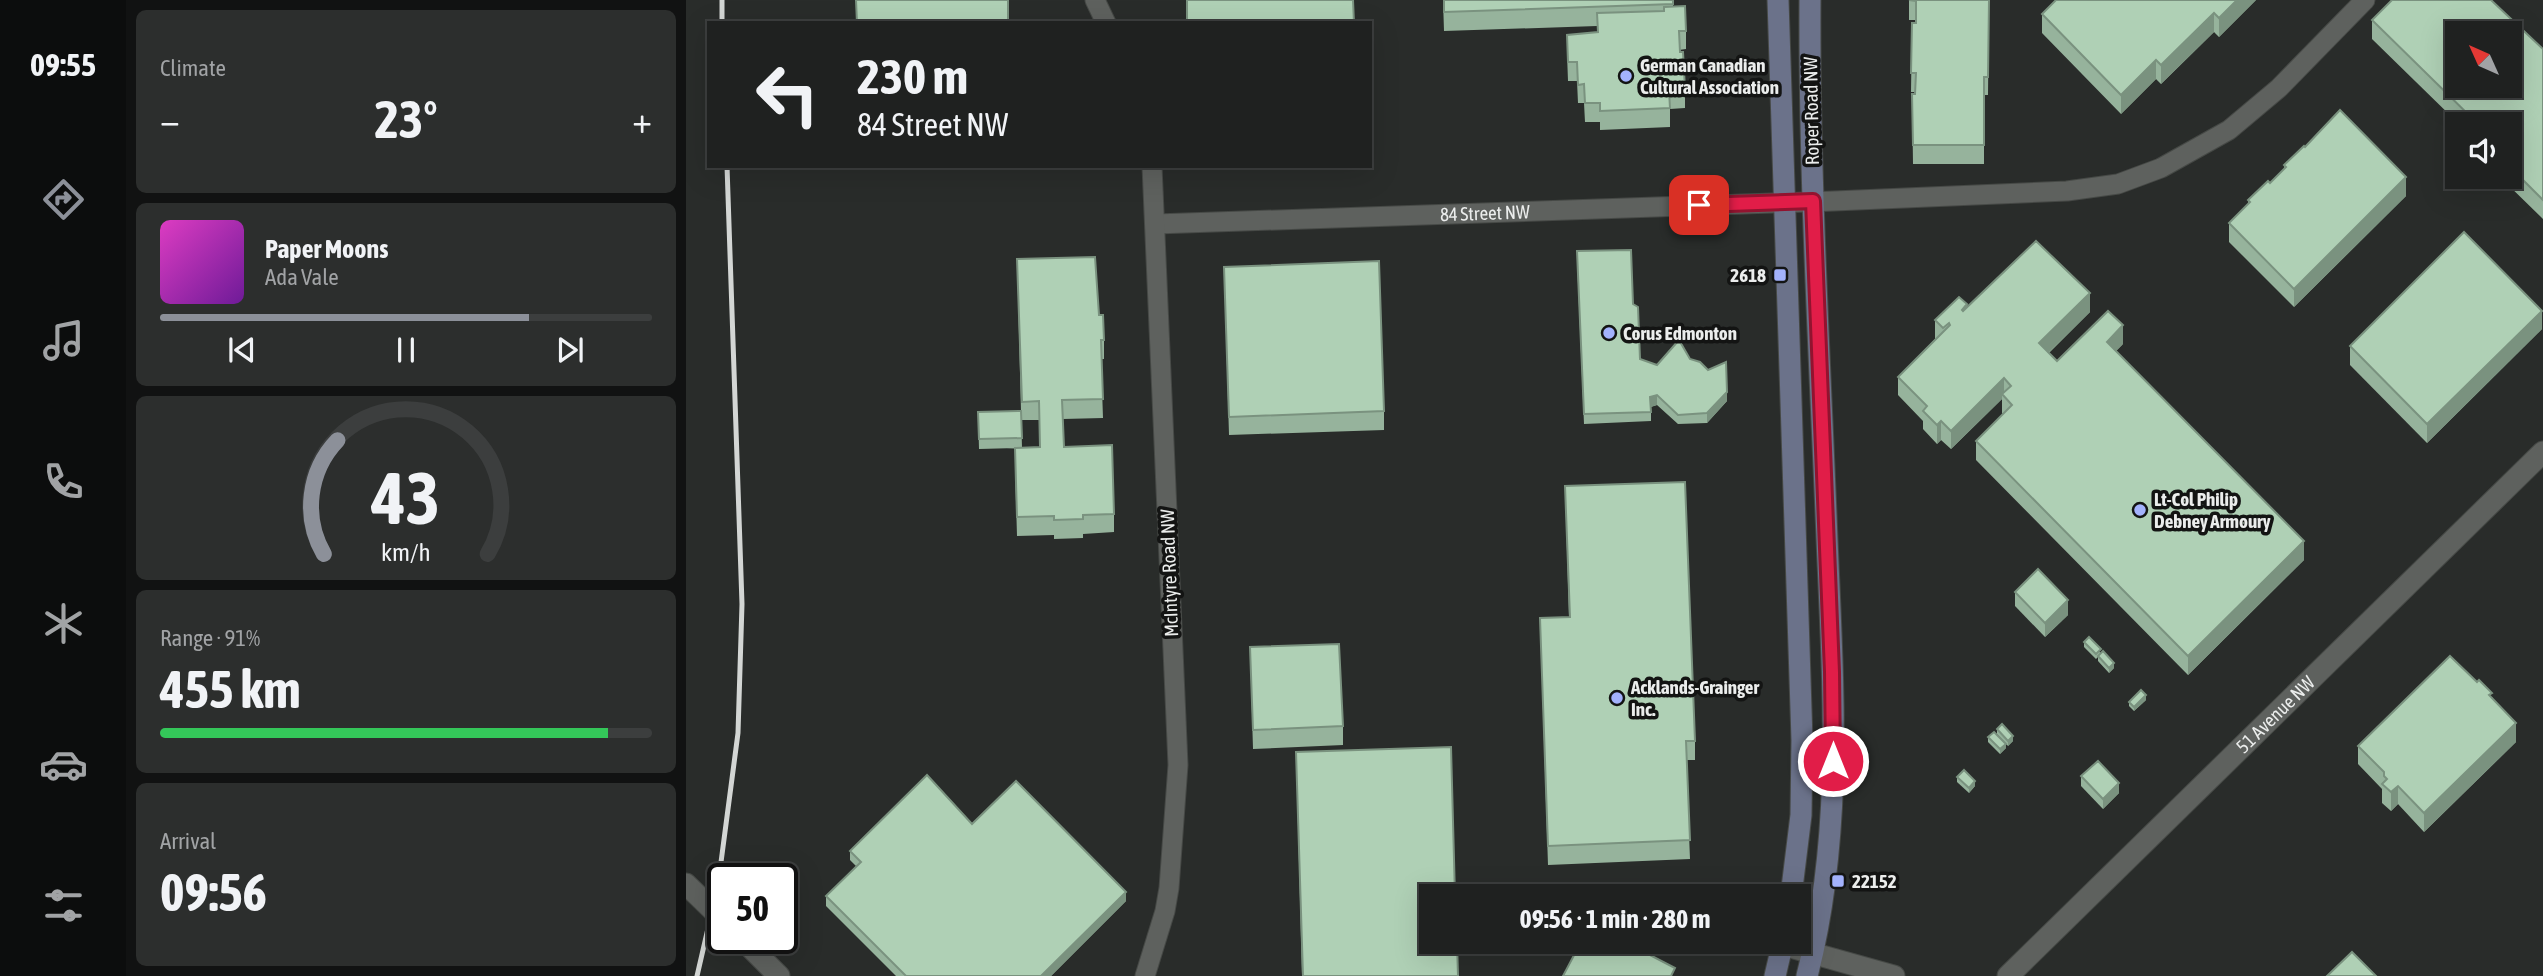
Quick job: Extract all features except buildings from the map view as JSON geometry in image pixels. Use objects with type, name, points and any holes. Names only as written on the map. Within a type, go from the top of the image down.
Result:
[{"type":"main road","name":"Roper Road NW","points":[[1778,0],[1802,740],[1801,815],[1792,884]]},
{"type":"main road","name":"Roper Road NW","points":[[1807,976],[1829,851],[1833,761],[1832,672],[1813,201],[1810,0]]},
{"type":"main road","points":[[1775,976],[1780,954]]},
{"type":"street","points":[[1095,0],[1105,21]]},
{"type":"street","name":"84 Street NW","points":[[1156,224],[2067,191],[2118,184],[2142,177],[2204,145],[2255,110],[2313,55],[2365,0]]},
{"type":"street","name":"McIntyre Road NW","points":[[1145,976],[1165,911],[1169,888],[1178,765],[1152,168]]},
{"type":"street","name":"51 Avenue NW","points":[[2008,976],[2543,452]]},
{"type":"street","points":[[686,884],[707,904]]},
{"type":"street","points":[[1813,953],[1894,976]]},
{"type":"street","points":[[757,954],[779,976]]},
{"type":"railway","points":[[722,0],[722,21]]},
{"type":"railway","points":[[697,976],[718,885],[738,733],[742,604],[727,168]]},
{"type":"place","name":"German Canadian Cultural Association","points":[[1626,76]]},
{"type":"place","name":"2618","points":[[1780,275]]},
{"type":"place","name":"Corus Edmonton","points":[[1609,333]]},
{"type":"place","name":"Lt-Col Philip Debney Armoury","points":[[2140,510]]},
{"type":"place","name":"Acklands-Grainger Inc.","points":[[1617,698]]},
{"type":"place","name":"22152","points":[[1838,881]]},
{"type":"route","points":[[1699,205],[1813,201],[1832,672],[1833,761]]}]
